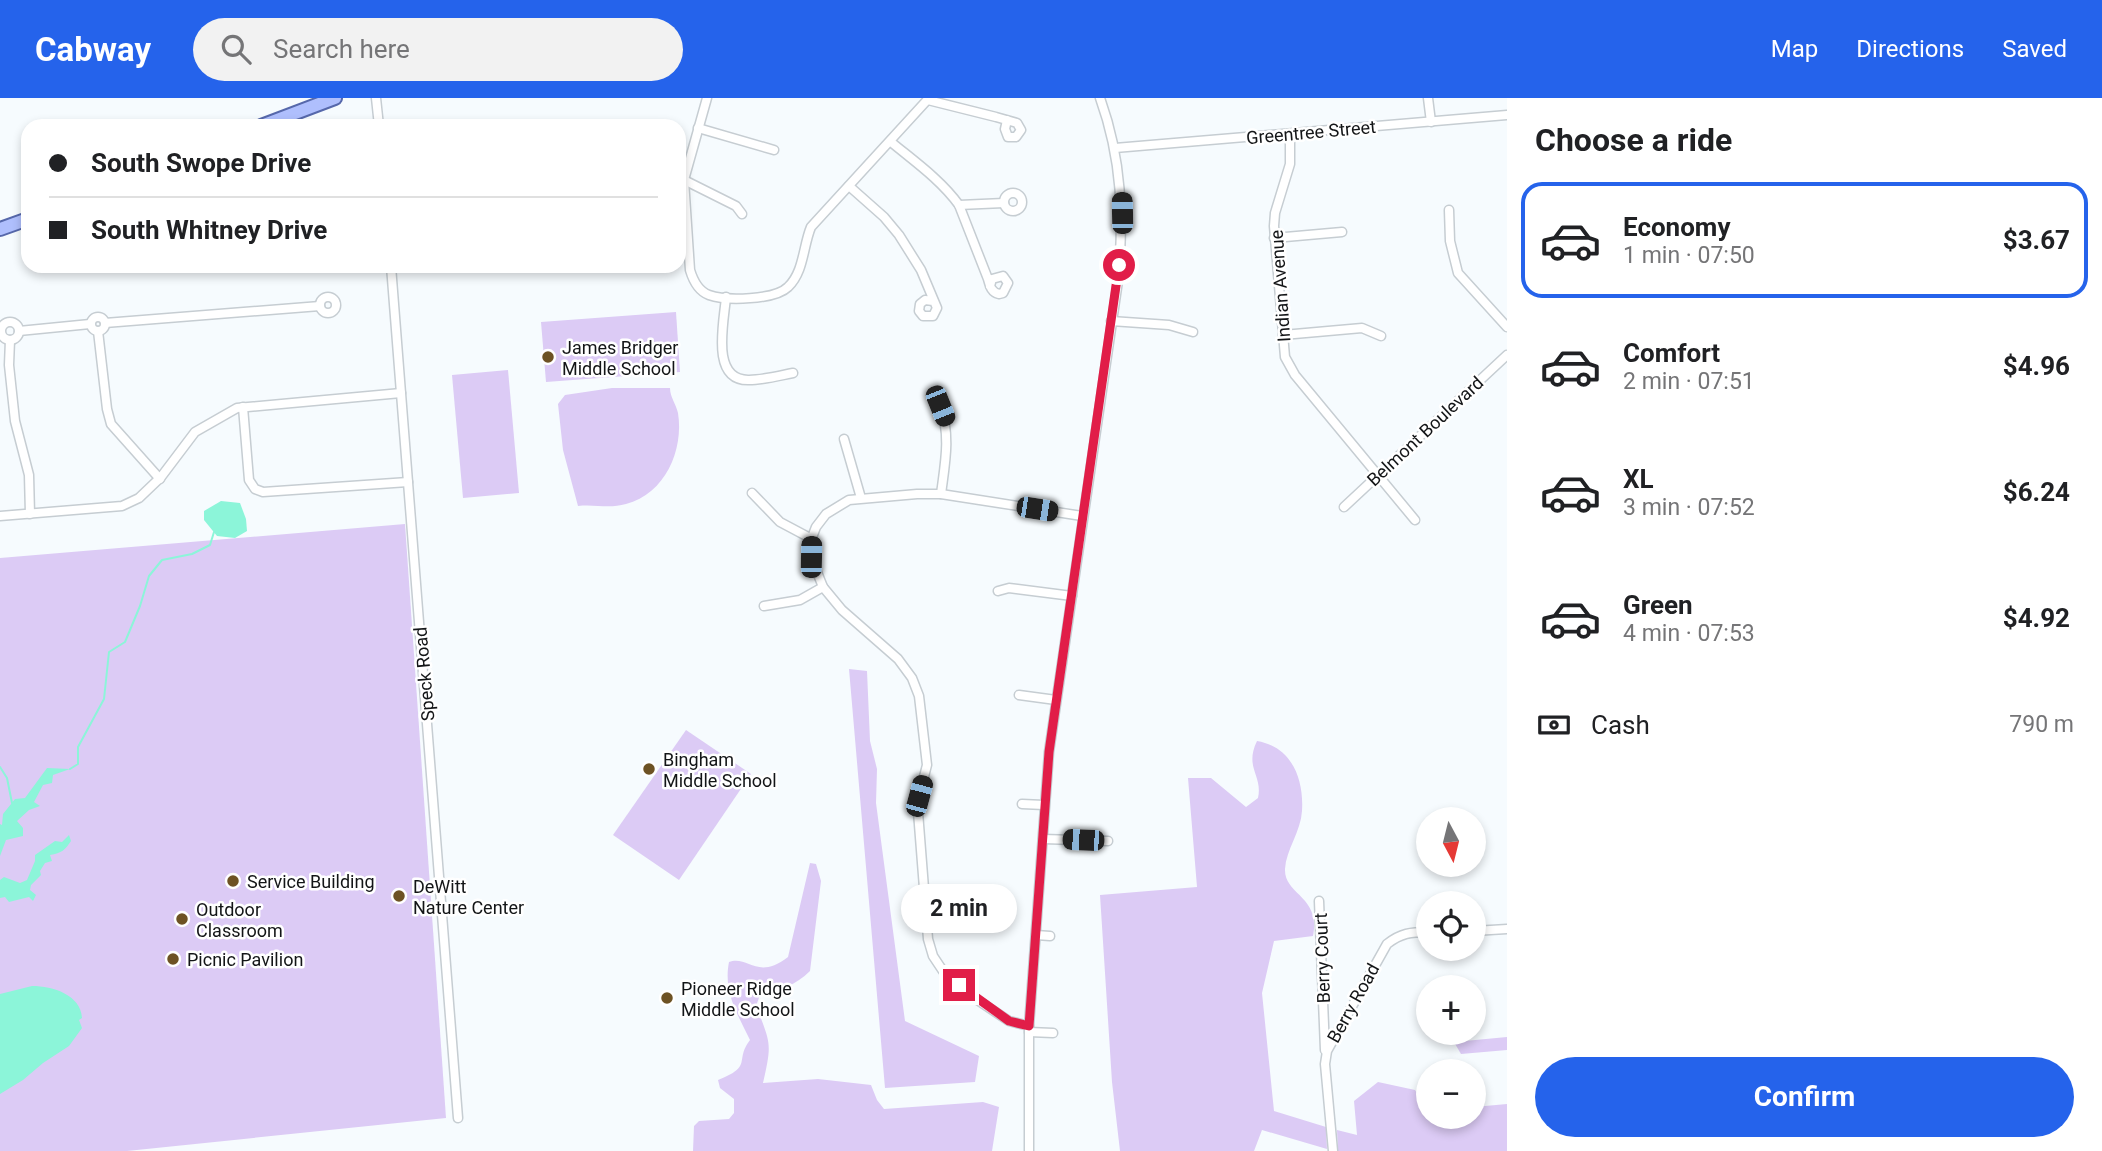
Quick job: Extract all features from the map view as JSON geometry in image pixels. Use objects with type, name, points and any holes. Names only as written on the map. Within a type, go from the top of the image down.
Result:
[{"type":"main road","points":[[280,119],[335,98]]},
{"type":"main road","points":[[0,229],[21,222]]},
{"type":"street","points":[[376,98],[378,119]]},
{"type":"street","points":[[686,173],[707,98]]},
{"type":"street","points":[[1030,1151],[1029,1029],[1044,805],[1056,700],[1122,235],[1121,191],[1115,148],[1100,98]]},
{"type":"street","points":[[1427,98],[1431,122]]},
{"type":"street","points":[[686,210],[690,270],[694,282],[702,291],[709,295],[726,297],[770,297],[788,288],[800,268],[805,240],[811,227],[928,99],[1007,120]]},
{"type":"street","name":"Greentree Street","points":[[1115,148],[1507,115]]},
{"type":"street","points":[[698,128],[774,150]]},
{"type":"street","name":"Indian Avenue","points":[[1290,134],[1290,164],[1275,213],[1274,238],[1285,357],[1294,375],[1415,520]]},
{"type":"street","points":[[891,142],[937,181],[959,205],[990,286]]},
{"type":"street","points":[[686,181],[736,206],[742,214]]},
{"type":"street","points":[[849,186],[900,234],[921,270],[933,301]]},
{"type":"street","points":[[959,205],[1004,203]]},
{"type":"street","points":[[1449,210],[1450,241],[1458,273],[1507,327]]},
{"type":"street","points":[[1274,238],[1342,232]]},
{"type":"street","name":"Speck Road","points":[[392,273],[458,1118]]},
{"type":"street","points":[[726,297],[722,359],[729,373],[748,380],[793,373]]},
{"type":"street","points":[[105,323],[320,306]]},
{"type":"street","points":[[90,324],[93,317],[103,318],[103,329],[98,331]]},
{"type":"street","points":[[1111,321],[1170,325],[1193,332]]},
{"type":"street","points":[[10,340],[2,334],[5,324],[15,324],[19,331]]},
{"type":"street","points":[[19,331],[90,324]]},
{"type":"street","points":[[90,324],[98,331]]},
{"type":"street","points":[[1283,335],[1362,328],[1381,337]]},
{"type":"street","points":[[10,340],[16,337],[19,331]]},
{"type":"street","points":[[98,331],[111,424],[160,479]]},
{"type":"street","points":[[10,340],[9,365],[15,421],[29,475],[30,514]]},
{"type":"street","name":"Belmont Boulevard","points":[[1344,507],[1507,355]]},
{"type":"street","points":[[0,516],[122,506],[139,498],[160,479],[195,432],[228,412],[243,407],[401,393]]},
{"type":"street","points":[[940,406],[948,437],[941,494]]},
{"type":"street","points":[[243,407],[249,480],[255,489],[263,492],[408,482]]},
{"type":"street","points":[[844,439],[861,498]]},
{"type":"street","points":[[752,493],[780,522],[812,539]]},
{"type":"street","points":[[1053,1033],[1029,1029],[1009,1021],[976,999],[943,971],[933,956],[928,939],[918,812],[927,765],[919,696],[912,678],[898,660],[842,610],[823,587],[811,557],[812,539],[816,527],[826,513],[839,504],[861,498],[941,494],[1082,516]]},
{"type":"street","points":[[764,606],[800,600],[823,587]]},
{"type":"street","points":[[999,591],[1009,588],[1072,596]]},
{"type":"street","points":[[1019,695],[1056,700]]},
{"type":"street","points":[[1022,804],[1044,805]]},
{"type":"street","points":[[1043,839],[1108,841]]},
{"type":"street","name":"Berry Court","points":[[1320,901],[1326,1056]]},
{"type":"street","points":[[1486,930],[1507,929]]},
{"type":"street","name":"Berry Road","points":[[1333,1151],[1326,1056],[1330,1042],[1387,944],[1397,935],[1416,933]]},
{"type":"street","points":[[1036,935],[1050,936]]},
{"type":"shaded area","points":[[676,312],[680,372],[546,382],[541,322]]},
{"type":"shaded area","points":[[508,370],[519,493],[463,498],[452,375]]},
{"type":"shaded area","points":[[612,388],[670,388],[678,413],[679,427],[674,455],[661,481],[640,499],[620,505],[578,506],[563,450],[558,404],[565,395]]},
{"type":"shaded area","points":[[221,501],[240,503],[247,531],[235,538],[217,536],[204,520],[204,511]]},
{"type":"shaded area","points":[[405,524],[446,1118],[127,1151],[0,1151],[0,558]]},
{"type":"shaded area","points":[[849,669],[867,671],[870,741],[877,769],[876,803],[905,1021],[979,1056],[975,1082],[885,1088]]},
{"type":"shaded area","points":[[686,730],[751,774],[679,880],[613,835]]},
{"type":"shaded area","points":[[1257,741],[1279,750],[1287,757],[1298,776],[1302,811],[1285,869],[1290,885],[1312,912],[1314,923],[1313,936],[1274,941],[1262,993],[1274,1111],[1326,1127],[1327,1149],[1262,1130],[1254,1151],[1120,1151],[1112,1082],[1100,895],[1197,887],[1188,778],[1211,778],[1246,807],[1258,798],[1258,783],[1252,758]]},
{"type":"shaded area","points":[[47,768],[70,769],[53,775],[52,783],[43,785],[34,802],[40,806],[29,810],[17,821],[23,828],[23,836],[6,840],[0,856],[0,824],[2,825],[3,814],[15,799],[25,798]]},
{"type":"shaded area","points":[[69,835],[69,844],[60,852],[50,855],[52,861],[45,863],[40,871],[41,875],[31,885],[30,890],[36,895],[33,901],[29,897],[9,902],[5,897],[0,898],[0,880],[4,877],[20,883],[27,880],[35,855],[55,841],[62,842]]},
{"type":"shaded area","points":[[810,863],[816,864],[821,881],[810,971],[787,987],[760,995],[756,1006],[768,1044],[763,1083],[818,1079],[871,1085],[884,1109],[983,1102],[999,1107],[992,1151],[693,1151],[694,1126],[699,1121],[729,1119],[734,1113],[734,1099],[720,1088],[718,1080],[740,1067],[750,1040],[730,993],[729,962],[768,967],[788,957]]},
{"type":"shaded area","points":[[32,986],[57,990],[77,1003],[82,1028],[69,1046],[0,1094],[0,994]]},
{"type":"shaded area","points":[[1507,1037],[1507,1050],[1461,1054],[1456,1045],[1486,1045],[1486,1039]]},
{"type":"shaded area","points":[[1378,1082],[1415,1090],[1416,1129],[1486,1129],[1486,1106],[1507,1104],[1507,1151],[1338,1151],[1337,1130],[1357,1135],[1354,1101]]},
{"type":"waterway","points":[[70,769],[78,764],[78,747],[104,699],[109,652],[125,642],[149,576],[162,560],[192,554],[210,545],[214,532]]},
{"type":"waterway","points":[[0,767],[7,778],[12,803]]},
{"type":"place","name":"James Bridger Middle School","points":[[548,357]]},
{"type":"place","name":"Bingham Middle School","points":[[649,769]]},
{"type":"place","name":"Service Building","points":[[233,881]]},
{"type":"place","name":"DeWitt Nature Center","points":[[399,896]]},
{"type":"place","name":"Outdoor Classroom","points":[[182,919]]},
{"type":"place","name":"Picnic Pavilion","points":[[173,959]]},
{"type":"place","name":"Pioneer Ridge Middle School","points":[[667,998]]},
{"type":"route","points":[[959,985],[1009,1021],[1029,1026],[1049,752],[1119,265]]}]
